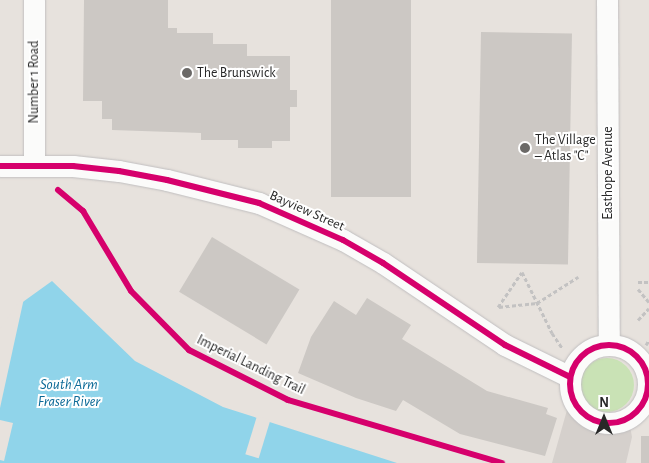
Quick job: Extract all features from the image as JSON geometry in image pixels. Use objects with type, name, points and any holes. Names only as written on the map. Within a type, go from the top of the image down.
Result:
[{"type":"street","name":"Number 1 Road","points":[[34,0],[34,165]]},
{"type":"street","name":"Easthope Avenue","points":[[607,0],[609,345]]},
{"type":"street","name":"Bayview Street","points":[[0,166],[34,165],[119,171],[167,180],[260,203],[343,240],[383,263],[505,344],[570,377]]},
{"type":"street","points":[[609,345],[631,352],[640,361],[648,382],[648,394],[642,405],[629,417],[612,423],[600,422],[584,414],[573,400],[570,389],[570,377],[574,366],[588,351],[609,345]]},
{"type":"path","points":[[566,352],[552,333],[537,303],[522,272],[498,307],[537,303],[578,277]]},
{"type":"path","points":[[638,282],[649,282]]},
{"type":"path","points":[[638,289],[649,302]]},
{"type":"path","points":[[638,320],[649,308]]},
{"type":"path","points":[[646,345],[649,340]]},
{"type":"green space","points":[[602,358],[612,358],[622,362],[630,370],[634,385],[630,400],[622,408],[612,412],[602,412],[592,408],[584,400],[580,390],[580,380],[584,370],[592,362]]},
{"type":"shaded area","points":[[567,410],[581,423],[595,430],[612,431],[630,426],[632,437],[626,463],[552,463]]},
{"type":"water","name":"South Arm Fraser River","points":[[52,281],[135,361],[223,407],[397,463],[0,463],[0,333],[20,304]]},
{"type":"pier","points":[[24,298],[0,408],[0,329],[18,303]]},
{"type":"pier","points":[[257,416],[270,420],[259,458],[245,454]]},
{"type":"pier","points":[[0,420],[13,423],[4,461],[0,460]]},
{"type":"building","name":"The Brunswick","points":[[84,0],[168,0],[168,28],[177,28],[177,33],[213,33],[213,44],[247,44],[247,56],[290,56],[290,90],[297,90],[297,107],[290,107],[290,141],[272,141],[272,148],[238,148],[238,140],[201,140],[201,133],[112,130],[112,119],[102,119],[102,101],[83,101]]},
{"type":"building","points":[[331,0],[411,0],[411,197],[331,197]]},
{"type":"building","name":"The Village – Atlas \"C\"","points":[[481,32],[572,34],[568,265],[477,263]]},
{"type":"building","points":[[212,237],[299,290],[266,344],[179,292]]},
{"type":"building","points":[[367,298],[411,325],[402,339],[487,391],[548,408],[546,414],[557,418],[545,456],[460,434],[403,400],[396,411],[356,398],[298,373],[311,337],[334,301],[356,315]]},
{"type":"building","points":[[641,436],[649,436],[649,463],[641,463]]},
{"type":"cycle path","points":[[0,166],[73,166],[119,171],[167,180],[259,203],[343,240],[383,263],[505,345],[570,377]]},
{"type":"cycle path","name":"Imperial Landing Trail","points":[[58,190],[83,211],[131,291],[189,350],[288,400],[502,463]]},
{"type":"cycle path","points":[[609,345],[624,348],[641,362],[645,369],[648,384],[645,399],[631,416],[624,420],[609,423],[594,420],[577,406],[573,399],[570,384],[573,369],[587,352],[594,348],[609,345]]},
{"type":"place","name":"The Brunswick","points":[[187,73]]},
{"type":"place","name":"The Village – Atlas \"C\"","points":[[525,148]]}]
